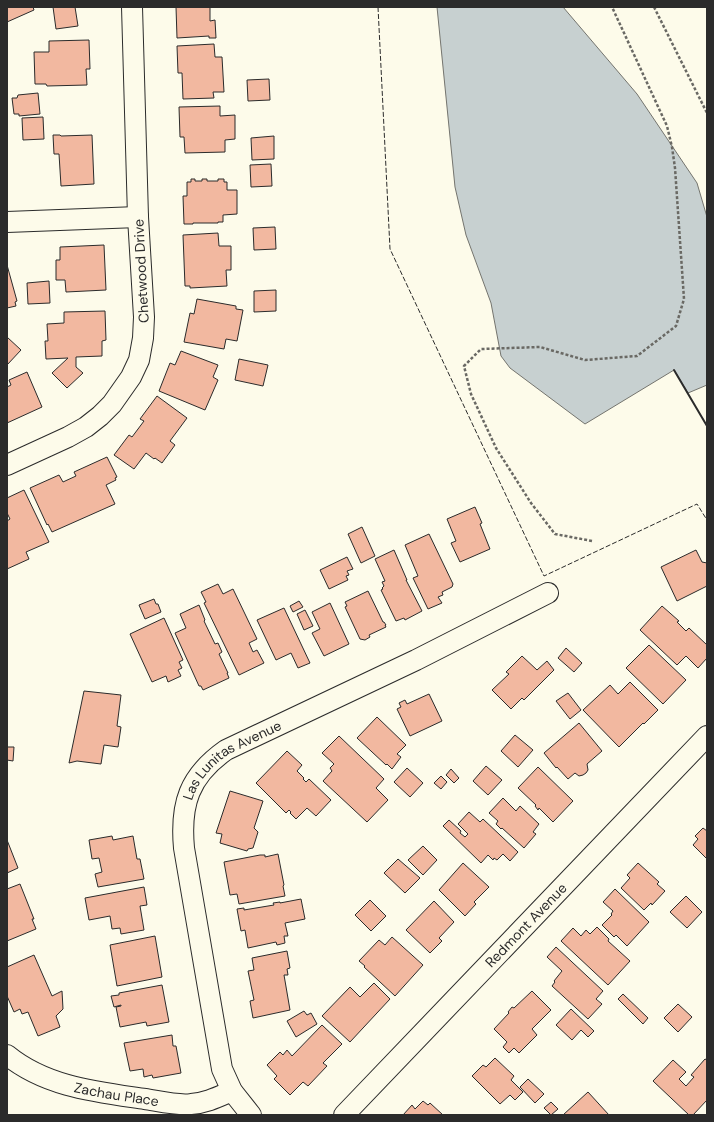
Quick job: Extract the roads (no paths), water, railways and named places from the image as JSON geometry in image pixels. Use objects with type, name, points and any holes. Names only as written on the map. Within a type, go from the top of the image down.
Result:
[{"type":"street","name":"Chetwood Drive","points":[[7,465],[86,427],[100,416],[112,404],[131,377],[139,360],[143,338],[144,316],[138,217],[132,7]]},
{"type":"street","points":[[7,222],[138,217]]},
{"type":"street","name":"Las Lunitas Avenue","points":[[251,1115],[232,1091],[222,1069],[184,848],[182,828],[184,808],[189,791],[196,778],[214,758],[226,750],[416,660],[548,593]]},
{"type":"street","name":"Redmont Avenue","points":[[344,1115],[707,736]]},
{"type":"street","name":"Zachau Place","points":[[7,1055],[17,1063],[36,1074],[52,1081],[85,1090],[190,1105],[211,1101],[232,1091]]}]
